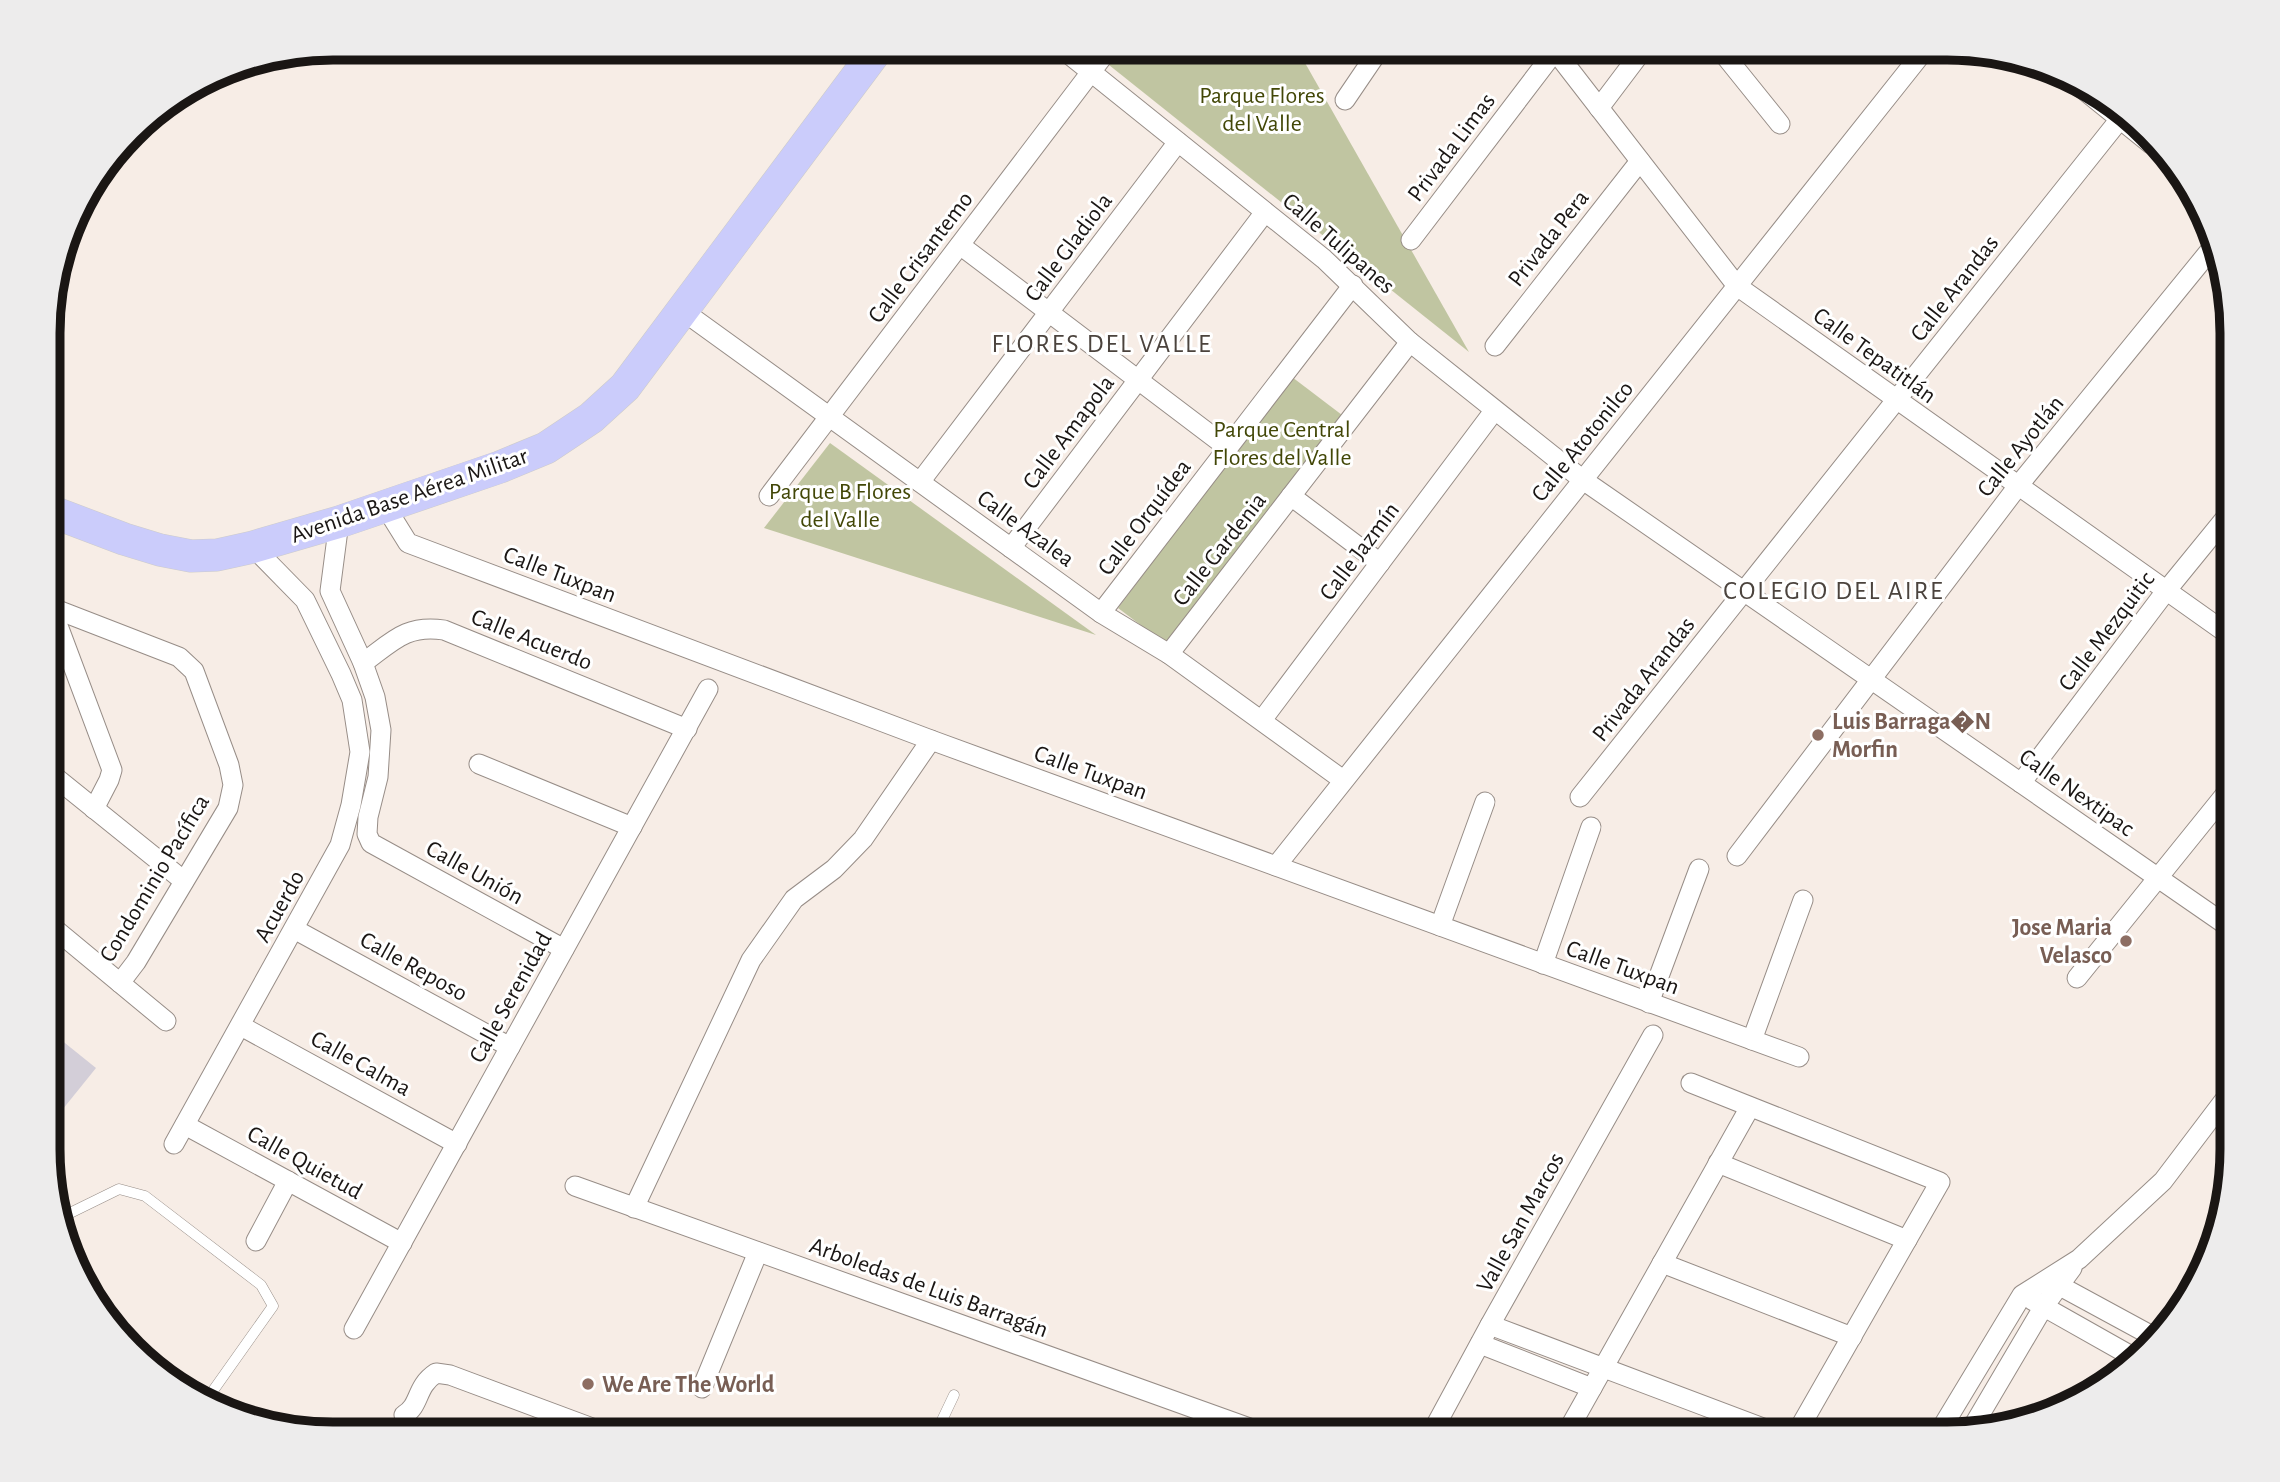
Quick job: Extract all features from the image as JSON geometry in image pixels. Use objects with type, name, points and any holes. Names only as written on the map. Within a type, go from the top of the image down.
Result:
[{"type":"main road","name":"Avenida Base Aérea Militar","points":[[60,515],[160,550],[191,556],[217,555],[339,522],[500,467],[547,447],[591,418],[625,387],[869,60]]},
{"type":"street","name":"Calle Tulipanes","points":[[1076,60],[1353,285],[1410,342],[1583,480]]},
{"type":"street","name":"Calle Crisantemo","points":[[769,496],[1100,60]]},
{"type":"street","points":[[1345,100],[1372,60]]},
{"type":"street","name":"Privada Limas","points":[[1411,240],[1545,60]]},
{"type":"street","name":"Calle Tepatitlán","points":[[1562,60],[1737,286],[2221,630]]},
{"type":"street","points":[[1599,108],[1634,60]]},
{"type":"street","points":[[1728,60],[1780,124]]},
{"type":"street","name":"Calle Atotonilco","points":[[1276,866],[1917,60]]},
{"type":"street","name":"Calle Arandas","points":[[1744,591],[2119,120]]},
{"type":"street","name":"Calle Gladiola","points":[[920,482],[1178,142]]},
{"type":"street","name":"Privada Pera","points":[[1495,346],[1640,160]]},
{"type":"street","name":"Calle Amapola","points":[[1011,548],[1265,212]]},
{"type":"street","points":[[960,245],[1228,448]]},
{"type":"street","name":"Calle Ayotlán","points":[[1737,856],[2018,486],[2208,252]]},
{"type":"street","name":"Calle Orquídea","points":[[1101,613],[1353,285]]},
{"type":"street","name":"Calle Azalea","points":[[683,311],[1101,613],[1169,654],[1343,780]]},
{"type":"street","name":"Calle Gardenia","points":[[1169,654],[1410,342]]},
{"type":"street","name":"Calle Jazmín","points":[[1262,720],[1494,411]]},
{"type":"street","name":"Calle Nextipac","points":[[1583,480],[2221,921]]},
{"type":"street","points":[[1291,496],[1380,564]]},
{"type":"street","name":"Calle Tuxpan","points":[[385,506],[408,543],[931,740],[1799,1057]]},
{"type":"street","points":[[339,522],[330,591],[363,663],[375,697],[381,730],[377,777],[367,834],[344,832]]},
{"type":"street","name":"Calle Mezquitic","points":[[2021,783],[2166,591],[2221,524]]},
{"type":"street","name":"Acuerdo","points":[[174,1144],[340,845],[360,752],[352,700],[305,600],[253,547]]},
{"type":"street","points":[[305,600],[330,591]]},
{"type":"street","name":"Privada Arandas","points":[[1580,797],[1744,591]]},
{"type":"street","name":"Condominio Pacífica","points":[[60,611],[179,657],[194,671],[229,765],[233,785],[228,808],[136,962],[120,983]]},
{"type":"street","points":[[319,628],[343,619]]},
{"type":"street","name":"Calle Acuerdo","points":[[363,663],[406,632],[424,627],[444,630],[687,729]]},
{"type":"street","points":[[60,633],[112,770],[94,808]]},
{"type":"street","name":"Calle Serenidad","points":[[354,1329],[708,690]]},
{"type":"street","points":[[634,1208],[751,960],[794,899],[834,869],[863,839],[931,740]]},
{"type":"street","points":[[479,764],[632,827]]},
{"type":"street","points":[[60,780],[184,881]]},
{"type":"street","points":[[2077,978],[2221,800]]},
{"type":"street","points":[[1440,926],[1485,802]]},
{"type":"street","points":[[1543,964],[1591,827]]},
{"type":"street","name":"Calle Unión","points":[[367,834],[371,843],[564,949]]},
{"type":"street","points":[[1649,1003],[1699,869]]},
{"type":"street","points":[[1752,1040],[1803,900]]},
{"type":"street","name":"Calle Reposo","points":[[294,929],[510,1047]]},
{"type":"street","name":"Condominio Pacífica","points":[[60,933],[166,1021]]},
{"type":"street","name":"Calle Calma","points":[[241,1026],[457,1144]]},
{"type":"street","name":"Valle San Marcos","points":[[1438,1422],[1653,1035]]},
{"type":"street","points":[[1690,1083],[1940,1182],[1803,1422]]},
{"type":"street","points":[[1976,1421],[2044,1306],[2054,1283],[2163,1181],[2221,1105]]},
{"type":"street","points":[[1573,1422],[1750,1107]]},
{"type":"street","name":"Calle Quietud","points":[[185,1125],[402,1243]]},
{"type":"street","points":[[1718,1163],[1907,1240]]},
{"type":"street","points":[[256,1241],[288,1181]]},
{"type":"street","name":"Arboledas de Luis Barragán","points":[[575,1186],[1233,1422]]},
{"type":"street","points":[[702,1388],[758,1252]]},
{"type":"street","points":[[1662,1263],[1852,1337]]},
{"type":"street","points":[[1945,1422],[2022,1295],[2054,1283],[2149,1334]]},
{"type":"street","points":[[2022,1295],[2129,1354]]},
{"type":"street","points":[[1490,1325],[1747,1422]]},
{"type":"street","points":[[1480,1344],[1592,1388]]},
{"type":"street","points":[[404,1415],[412,1410],[425,1381],[436,1373],[576,1422]]},
{"type":"lane","points":[[68,1214],[119,1189],[145,1196],[261,1285],[273,1307],[211,1394]]},
{"type":"lane","points":[[941,1422],[954,1395]]},
{"type":"green space","name":"Parque Flores del Valle","points":[[1113,60],[1303,60],[1469,352],[1109,65]]},
{"type":"green space","name":"Parque Central Flores del Valle","points":[[1292,377],[1342,415],[1167,645],[1118,608]]},
{"type":"green space","name":"Parque B Flores del Valle","points":[[830,443],[1096,635],[764,528]]},
{"type":"building","points":[[60,1039],[96,1068],[60,1113]]},
{"type":"place","name":"Luis Barraga�N Morfin","points":[[1818,735]]},
{"type":"place","name":"Jose Maria Velasco","points":[[2126,941]]},
{"type":"place","name":"We Are The World","points":[[588,1384]]},
{"type":"district","name":"FLORES DEL VALLE","points":[[1102,343]]},
{"type":"district","name":"COLEGIO DEL AIRE","points":[[1834,590]]}]
